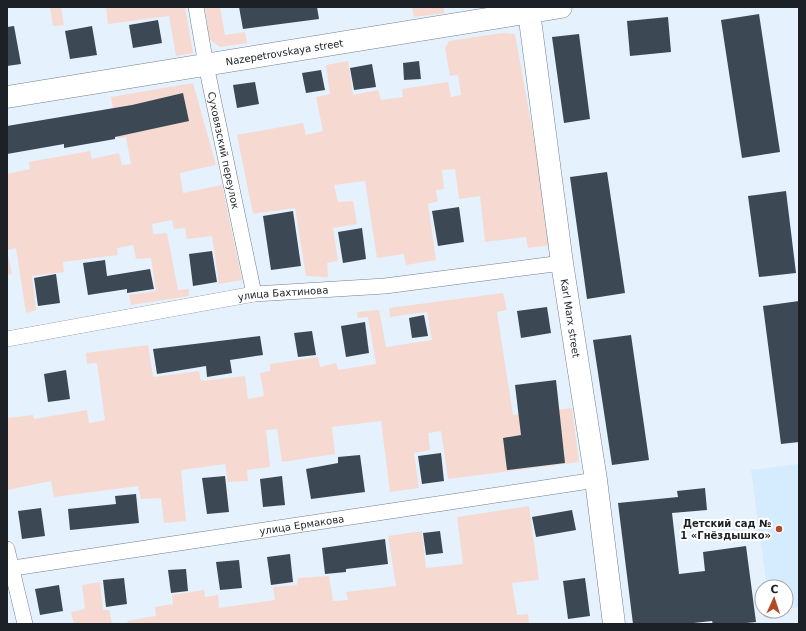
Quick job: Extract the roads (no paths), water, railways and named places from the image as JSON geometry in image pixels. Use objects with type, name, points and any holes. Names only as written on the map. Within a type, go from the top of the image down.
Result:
[{"type":"street","name":"Суховязский переулок","points":[[196,7],[206,65],[254,294]]},
{"type":"street","name":"Nazepetrovskaya street","points":[[7,98],[517,11],[561,7]]},
{"type":"street","name":"Karl Marx street","points":[[517,11],[562,263],[596,480],[614,624]]},
{"type":"street","name":"улица Бахтинова","points":[[7,339],[254,294],[385,286],[562,263]]},
{"type":"street","name":"улица Ермакова","points":[[9,568],[596,480]]},
{"type":"street","points":[[7,550],[9,568],[25,624]]},
{"type":"place","name":"Детский сад № 1 «Гнёздышко»","points":[[779,529]]}]
